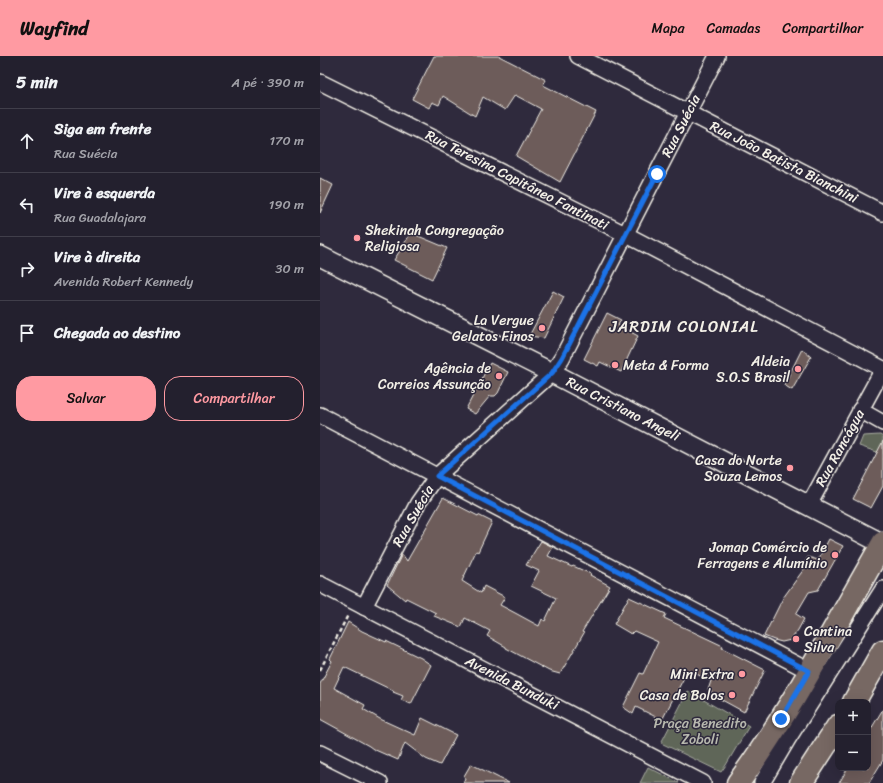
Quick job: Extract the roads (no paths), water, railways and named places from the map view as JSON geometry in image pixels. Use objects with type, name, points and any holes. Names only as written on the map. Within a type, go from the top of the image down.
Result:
[{"type":"main road","points":[[738,783],[781,719],[883,544]]},
{"type":"main road","points":[[856,699],[883,651]]},
{"type":"main road","points":[[801,783],[835,731]]},
{"type":"street","name":"Rua João Batista Bianchini","points":[[578,56],[883,213]]},
{"type":"street","name":"Rua Suécia","points":[[359,604],[418,503],[437,476],[552,373],[562,358],[717,56]]},
{"type":"street","name":"Rua Teresina Capitâneo Fantinati","points":[[320,82],[625,234],[883,369]]},
{"type":"street","name":"Rua Cristiano Angeli","points":[[320,256],[552,373],[883,544]]},
{"type":"street","name":"Rua Rancágua","points":[[809,505],[883,369]]},
{"type":"street","points":[[860,410],[883,423]]},
{"type":"street","points":[[320,415],[809,671]]},
{"type":"street","name":"Avenida Bunduki","points":[[320,584],[703,783]]},
{"type":"street","points":[[762,783],[788,739],[883,589]]},
{"type":"street","points":[[320,753],[380,783]]},
{"type":"place","name":"Shekinah Congregação Religiosa","points":[[357,238]]},
{"type":"place","name":"La Vergue Gelatos Finos","points":[[542,328]]},
{"type":"place","name":"Meta & Forma","points":[[615,365]]},
{"type":"place","name":"Aldeia S.O.S Brasil","points":[[798,369]]},
{"type":"place","name":"Agência de Correios Assunção","points":[[499,376]]},
{"type":"place","name":"Casa do Norte Souza Lemos","points":[[790,468]]},
{"type":"place","name":"Jomap Comércio de Ferragens e Alumínio","points":[[835,555]]},
{"type":"place","name":"Cantina Silva","points":[[796,639]]},
{"type":"place","name":"Mini Extra","points":[[742,674]]},
{"type":"place","name":"Casa de Bolos","points":[[732,695]]},
{"type":"district","name":"JARDIM COLONIAL","points":[[684,326]]},
{"type":"park label","name":"Praça Benedito Zoboli","points":[[700,732]]}]
